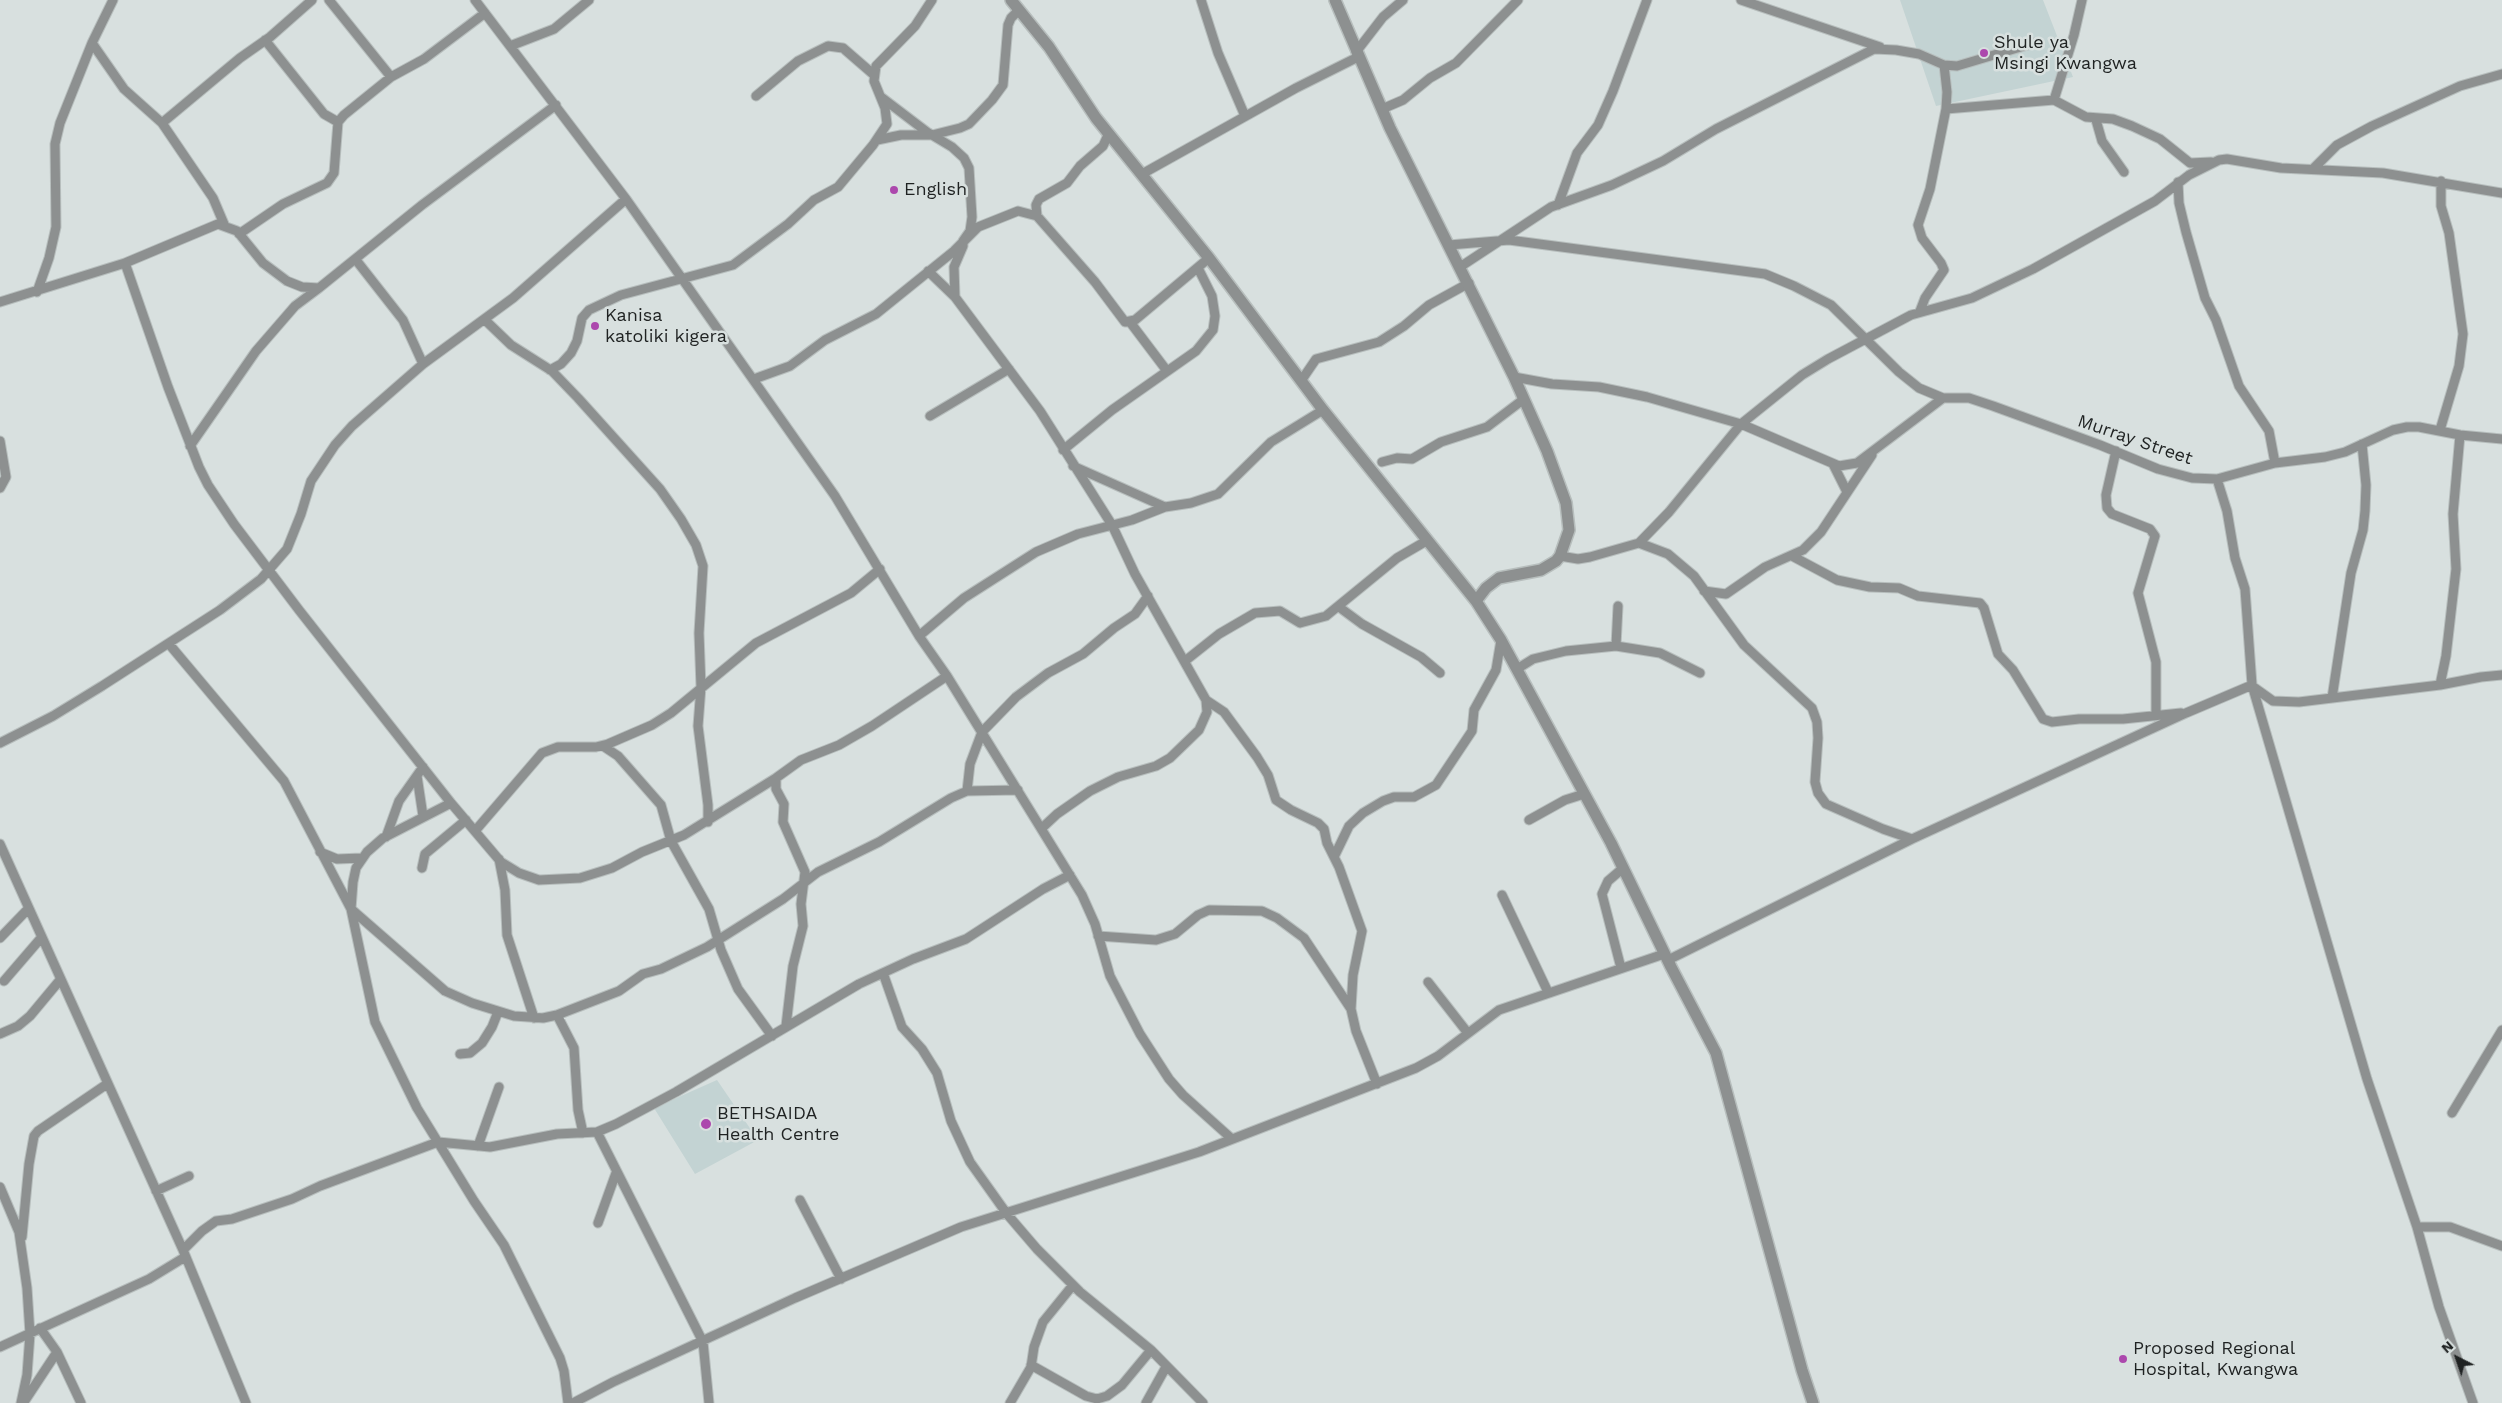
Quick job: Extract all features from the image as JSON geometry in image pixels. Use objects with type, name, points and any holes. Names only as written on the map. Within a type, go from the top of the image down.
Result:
[{"type":"street","points":[[37,292],[50,258],[56,227],[57,133],[92,43],[113,0]]},
{"type":"street","points":[[162,123],[312,0]]},
{"type":"street","points":[[329,0],[392,77]]},
{"type":"street","points":[[475,0],[626,199],[754,378],[835,496],[919,636],[947,676],[1070,875],[1090,912],[1114,984],[1153,1056],[1183,1095],[1232,1140]]},
{"type":"street","points":[[510,46],[554,28],[589,0]]},
{"type":"street","points":[[550,370],[560,364],[570,353],[577,341],[582,318],[589,310],[621,295],[733,265],[814,200],[838,187],[877,140],[888,120],[881,97],[875,86],[873,74],[878,62],[915,26],[932,0]]},
{"type":"street","points":[[1011,0],[1049,48],[1108,133],[1209,258],[1301,381],[1476,601],[1501,640],[1611,843],[1622,869],[1716,1054],[1802,1370],[1813,1403]]},
{"type":"street","points":[[1201,0],[1218,53],[1244,116]]},
{"type":"street","points":[[1335,0],[1382,109],[1514,377],[1566,503],[1569,530],[1560,556],[1541,570],[1498,578],[1486,588],[1476,601]]},
{"type":"street","points":[[1142,174],[1357,54],[1383,17],[1404,0]]},
{"type":"street","points":[[1382,109],[1403,100],[1430,78],[1461,59],[1518,0]]},
{"type":"street","points":[[1558,205],[1579,149],[1598,125],[1606,108],[1647,0]]},
{"type":"street","points":[[1741,0],[1883,48],[1919,54],[1944,65],[1957,66],[1968,64],[2034,42]]},
{"type":"street","points":[[2054,100],[2074,35],[2082,0]]},
{"type":"street","points":[[877,140],[902,136],[932,135],[967,125],[1001,89],[1005,73],[1008,25],[1010,18],[1018,10]]},
{"type":"street","points":[[239,234],[283,204],[327,183],[335,168],[338,122],[350,109],[392,77],[424,59],[485,13]]},
{"type":"street","points":[[265,40],[324,114],[338,122]]},
{"type":"street","points":[[92,43],[124,89],[162,123],[213,198],[224,224],[239,234],[263,263],[287,281],[302,287],[319,288]]},
{"type":"street","points":[[756,96],[798,61],[828,46],[843,48],[868,72],[873,74]]},
{"type":"street","points":[[1460,267],[1544,211],[1612,185],[1663,161],[1716,129],[1874,49],[1883,48]]},
{"type":"street","points":[[1920,311],[1925,298],[1944,270],[1922,238],[1918,225],[1932,181],[1946,109],[1947,92],[1944,65]]},
{"type":"street","points":[[2314,169],[2337,145],[2372,126],[2460,86],[2502,74]]},
{"type":"street","points":[[754,378],[790,366],[825,340],[876,314],[954,251],[970,231],[972,217],[969,168],[958,152],[881,97]]},
{"type":"street","points":[[1946,109],[2054,100],[2069,106],[2080,115],[2096,120],[2113,119],[2132,126],[2160,140],[2190,163],[2214,162],[2227,159],[2281,168],[2382,173],[2502,192]]},
{"type":"street","points":[[190,446],[256,351],[296,306],[356,260],[422,205],[556,105]]},
{"type":"street","points":[[2096,120],[2102,141],[2124,172]]},
{"type":"street","points":[[1037,216],[1036,204],[1039,199],[1067,183],[1080,166],[1104,146],[1108,133]]},
{"type":"street","points":[[1560,556],[1578,559],[1590,558],[1638,543],[1664,517],[1741,424],[1802,376],[1865,339],[1920,311],[1972,298],[2033,269],[2155,201],[2178,182],[2214,162]]},
{"type":"street","points":[[2440,430],[2459,366],[2463,334],[2449,234],[2441,206],[2441,181]]},
{"type":"street","points":[[2178,182],[2184,222],[2205,298],[2216,320],[2239,386],[2269,431],[2275,463]]},
{"type":"street","points":[[0,743],[53,716],[169,644],[246,592],[270,571],[287,550],[301,514],[311,480],[335,445],[352,426],[423,364],[485,320],[626,199]]},
{"type":"street","points":[[962,240],[978,227],[1018,211],[1037,216],[1095,282],[1121,319],[1130,322],[1168,371]]},
{"type":"street","points":[[0,302],[125,263],[214,224],[224,224]]},
{"type":"street","points":[[955,297],[954,267],[964,246],[962,240]]},
{"type":"street","name":"Murray Street","points":[[1449,245],[1500,240],[1589,249],[1765,274],[1826,301],[1920,388],[1943,398],[1969,398],[2174,474],[2192,478],[2217,479],[2275,463],[2324,457],[2345,452],[2376,436],[2400,429],[2419,427],[2460,435],[2502,439]]},
{"type":"street","points":[[1130,322],[1209,258]]},
{"type":"street","points":[[356,260],[403,320],[423,364]]},
{"type":"street","points":[[125,263],[190,446],[208,485],[270,571],[451,803],[499,858],[528,878],[552,881],[597,873],[693,832],[801,760],[839,745],[872,726],[947,676]]},
{"type":"street","points":[[1063,450],[1112,410],[1200,347],[1215,324],[1212,296],[1198,268]]},
{"type":"street","points":[[928,271],[955,297],[1040,411],[1072,466],[1112,525],[1148,596],[1206,700],[1207,712],[1199,730],[1170,758],[1156,766],[1118,777],[1090,791],[1057,814],[1042,828]]},
{"type":"street","points":[[1301,381],[1316,359],[1380,342],[1404,326],[1429,305],[1469,284]]},
{"type":"street","points":[[485,320],[511,345],[550,370],[602,423],[660,489],[690,533],[704,566],[699,658],[701,687],[698,737],[708,805],[708,822]]},
{"type":"street","points":[[930,416],[1009,369]]},
{"type":"street","points":[[1514,377],[1552,384],[1599,387],[1647,398],[1741,424],[1833,464],[1846,466],[1857,463],[1875,451],[1943,398]]},
{"type":"street","points":[[1382,462],[1397,458],[1412,459],[1448,439],[1487,427],[1524,399]]},
{"type":"street","points":[[919,636],[964,598],[1036,552],[1078,534],[1140,518],[1165,507],[1218,494],[1271,442],[1324,410]]},
{"type":"street","points":[[2440,685],[2446,656],[2456,569],[2453,514],[2460,435]]},
{"type":"street","points":[[0,442],[6,477],[0,488]]},
{"type":"street","points":[[2332,698],[2351,574],[2363,530],[2366,485],[2362,444]]},
{"type":"street","points":[[1714,605],[1724,594],[1765,567],[1792,556],[1821,532],[1875,451]]},
{"type":"street","points":[[2116,451],[2106,495],[2107,508],[2112,514],[2150,529],[2155,536],[2138,593],[2156,662],[2156,715]]},
{"type":"street","points":[[1833,464],[1847,492]]},
{"type":"street","points":[[1072,466],[1165,507]]},
{"type":"street","points":[[2217,479],[2227,511],[2236,558],[2245,589],[2252,685],[2367,1079],[2417,1227],[2439,1307],[2473,1403]]},
{"type":"street","points":[[1185,661],[1219,634],[1255,612],[1280,611],[1303,623],[1326,616],[1339,607],[1385,566],[1428,540]]},
{"type":"street","points":[[1638,543],[1674,558],[1694,576],[1756,659],[1812,708],[1818,738],[1815,782],[1818,793],[1826,804],[1883,829],[1912,839]]},
{"type":"street","points":[[1792,556],[1837,580],[1870,587],[1899,588],[1918,596],[1980,603],[1984,608],[1998,654],[2013,670],[2043,719],[2052,722],[2186,713]]},
{"type":"street","points":[[475,831],[542,753],[558,747],[602,746],[627,737],[662,720],[756,643],[851,593],[880,569]]},
{"type":"street","points":[[1704,591],[1724,594]]},
{"type":"street","points":[[967,791],[970,764],[982,732],[1022,693],[1048,673],[1083,654],[1114,628],[1135,614],[1148,596]]},
{"type":"street","points":[[1616,646],[1615,630],[1618,606]]},
{"type":"street","points":[[1339,607],[1362,624],[1421,657],[1440,673]]},
{"type":"street","points":[[1334,857],[1349,826],[1363,813],[1383,801],[1394,797],[1414,797],[1436,785],[1472,731],[1474,710],[1496,670],[1501,640]]},
{"type":"street","points":[[169,644],[284,781],[319,852],[351,909],[438,986],[458,997],[498,1012],[534,1018],[557,1015],[619,991],[643,974],[661,969],[719,940],[778,903],[805,881],[833,863],[880,842],[951,798],[967,791],[1018,790]]},
{"type":"street","points":[[1517,669],[1533,659],[1566,650],[1616,646],[1660,653],[1700,673]]},
{"type":"street","points":[[2252,685],[2274,701],[2300,702],[2440,685],[2482,676],[2502,675]]},
{"type":"street","points":[[573,1403],[613,1382],[795,1298],[962,1227],[1232,1140],[1428,1063],[1467,1032],[1499,1010],[1621,968],[1666,957],[1912,839],[2186,713],[2252,685]]},
{"type":"street","points":[[1206,700],[1224,712],[1257,757],[1268,775],[1276,800],[1322,826],[1327,844],[1334,857],[1362,931],[1353,975],[1351,1009],[1356,1030],[1377,1084]]},
{"type":"street","points":[[602,746],[614,753],[657,800],[664,813],[672,841],[709,909],[738,989],[772,1036]]},
{"type":"street","points":[[386,837],[399,801],[423,768]]},
{"type":"street","points":[[417,776],[423,816]]},
{"type":"street","points":[[776,778],[776,789],[784,804],[783,822],[805,871],[801,904],[803,926],[793,966],[786,1026]]},
{"type":"street","points":[[1529,820],[1565,800],[1584,794]]},
{"type":"street","points":[[451,803],[386,837],[362,858],[353,882],[351,909],[375,1022],[411,1096],[504,1245],[552,1339],[564,1371],[568,1403]]},
{"type":"street","points":[[422,868],[425,854],[466,820]]},
{"type":"street","points":[[0,844],[184,1253],[246,1403]]},
{"type":"street","points":[[319,852],[337,859],[362,858]]},
{"type":"street","points":[[499,858],[506,890],[507,934],[534,1018]]},
{"type":"street","points":[[1621,968],[1602,894],[1608,881],[1622,869]]},
{"type":"street","points":[[0,1347],[149,1279],[184,1253],[202,1231],[216,1221],[232,1219],[292,1199],[320,1186],[438,1142],[490,1147],[557,1134],[597,1132],[616,1124],[676,1092],[709,1070],[772,1036],[859,984],[966,940],[1043,889],[1070,875]]},
{"type":"street","points":[[1502,896],[1548,992]]},
{"type":"street","points":[[0,938],[28,909]]},
{"type":"street","points":[[1098,936],[1145,940],[1161,939],[1175,934],[1198,915],[1209,910],[1262,911],[1277,918],[1304,938],[1351,1009]]},
{"type":"street","points":[[4,981],[41,938]]},
{"type":"street","points":[[883,973],[902,1027],[922,1049],[937,1074],[951,1121],[970,1162],[1007,1214],[1073,1286],[1151,1350],[1203,1403]]},
{"type":"street","points":[[0,1034],[18,1026],[30,1016],[60,980]]},
{"type":"street","points":[[1428,982],[1467,1032]]},
{"type":"street","points":[[460,1054],[470,1053],[482,1043],[489,1033],[498,1012]]},
{"type":"street","points":[[557,1015],[574,1048],[578,1110],[583,1133]]},
{"type":"street","points":[[2452,1113],[2502,1030]]},
{"type":"street","points":[[22,1403],[27,1374],[30,1334],[22,1243],[29,1164],[34,1136],[107,1084]]},
{"type":"street","points":[[478,1146],[499,1087]]},
{"type":"street","points":[[597,1132],[616,1173],[681,1295],[703,1342],[709,1403]]},
{"type":"street","points":[[598,1223],[616,1173]]},
{"type":"street","points":[[156,1190],[189,1176]]},
{"type":"street","points":[[0,1187],[22,1243]]},
{"type":"street","points":[[800,1200],[841,1279]]},
{"type":"street","points":[[2417,1227],[2450,1227],[2502,1246]]},
{"type":"street","points":[[1010,1403],[1032,1365],[1034,1347],[1042,1322],[1073,1286]]},
{"type":"street","points":[[40,1328],[57,1352],[81,1403]]},
{"type":"street","points":[[1032,1365],[1086,1396],[1097,1398],[1107,1396],[1122,1385],[1151,1350]]},
{"type":"street","points":[[22,1403],[57,1352]]},
{"type":"street","points":[[1146,1403],[1166,1367]]},
{"type":"shaded area","points":[[1900,0],[2043,0],[2073,77],[1936,106]]},
{"type":"shaded area","name":"BETHSAIDA Health Centre","points":[[717,1080],[758,1140],[695,1174],[654,1108]]},
{"type":"place","name":"Shule ya Msingi Kwangwa","points":[[1984,53]]},
{"type":"place","name":"English","points":[[894,190]]},
{"type":"place","name":"Kanisa katoliki kigera","points":[[595,326]]},
{"type":"place","name":"BETHSAIDA Health Centre","points":[[706,1124]]},
{"type":"place","name":"Proposed Regional Hospital, Kwangwa","points":[[2123,1359]]}]
